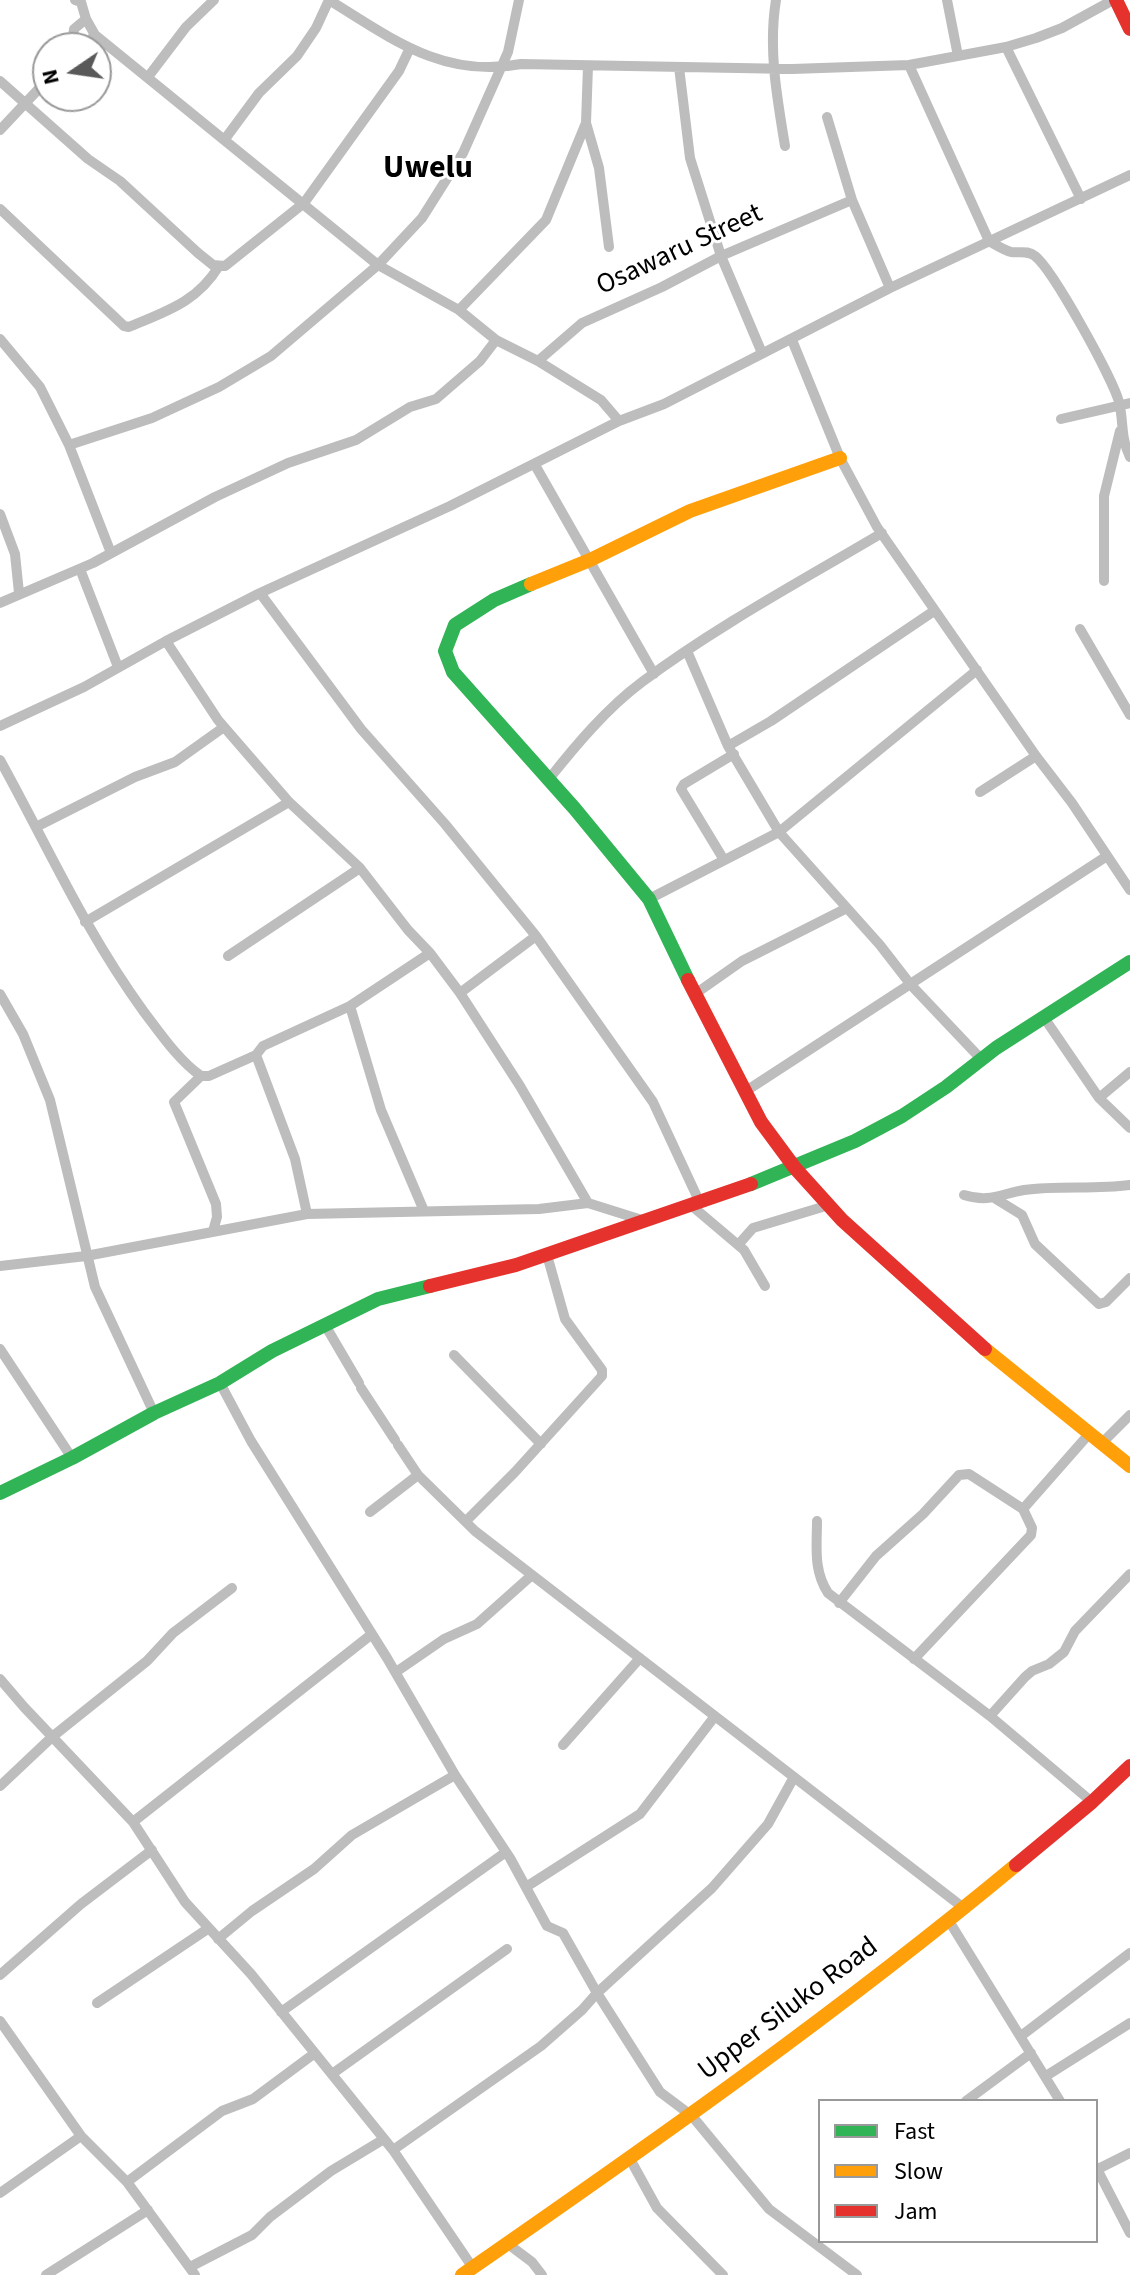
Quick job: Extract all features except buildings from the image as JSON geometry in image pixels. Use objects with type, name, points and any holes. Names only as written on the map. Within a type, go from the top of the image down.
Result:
[{"type":"street","points":[[148,77],[186,27],[214,0]]},
{"type":"street","points":[[225,139],[259,93],[297,56],[316,28],[329,0],[409,50],[471,66],[521,64],[773,69],[909,65],[1006,47],[1062,28],[1115,0],[1130,29]]},
{"type":"street","points":[[69,445],[152,418],[219,387],[271,356],[378,265],[422,218],[457,164],[503,67],[513,37],[519,0]]},
{"type":"street","points":[[776,0],[771,30],[773,69],[785,146]]},
{"type":"street","points":[[947,0],[958,56]]},
{"type":"street","points":[[79,1],[93,32]]},
{"type":"street","points":[[74,32],[86,19]]},
{"type":"street","points":[[1006,47],[1081,199]]},
{"type":"street","points":[[112,48],[378,265],[459,310],[496,340],[538,361],[601,400],[619,421]]},
{"type":"street","points":[[0,81],[88,159],[156,212],[198,253],[213,265],[225,266],[304,203],[399,71],[409,50]]},
{"type":"street","points":[[909,65],[989,241],[1014,252],[1024,251],[1035,255],[1062,292],[1125,403],[1104,496],[1104,581]]},
{"type":"street","points":[[588,66],[586,123],[599,168],[609,247]]},
{"type":"street","points":[[679,67],[690,158],[721,256],[762,353]]},
{"type":"street","points":[[0,130],[32,94]]},
{"type":"street","points":[[827,117],[852,200],[890,288]]},
{"type":"street","points":[[459,310],[546,220],[586,123]]},
{"type":"street","points":[[0,726],[84,687],[260,593],[535,465],[619,421],[664,404],[890,288],[1130,175]]},
{"type":"street","name":"Osawaru Street","points":[[538,361],[582,323],[721,256],[852,200]]},
{"type":"street","points":[[0,209],[124,326],[129,327],[183,304],[208,283],[219,266]]},
{"type":"street","points":[[0,339],[40,387],[69,445],[111,553]]},
{"type":"street","points":[[0,603],[80,569],[276,468],[356,440],[410,407],[436,399],[480,361],[496,340]]},
{"type":"street","points":[[792,340],[840,458],[882,533],[1130,890]]},
{"type":"street","points":[[1061,419],[1125,403]]},
{"type":"street","points":[[1121,429],[1130,457]]},
{"type":"street","points":[[840,458],[690,511],[590,560],[494,600],[455,625],[445,651],[453,672],[549,779],[649,899],[761,1122],[795,1168],[842,1220],[977,1343],[1130,1466]]},
{"type":"street","points":[[535,465],[654,674]]},
{"type":"street","points":[[0,514],[15,554],[19,593]]},
{"type":"street","points":[[549,779],[578,742],[640,683],[687,651],[882,533]]},
{"type":"street","points":[[80,569],[118,667]]},
{"type":"street","points":[[260,593],[361,729],[445,824],[536,936],[653,1102],[696,1204],[744,1250],[765,1286]]},
{"type":"street","points":[[724,860],[681,789],[684,784],[934,611]]},
{"type":"street","points":[[1080,629],[1130,715]]},
{"type":"street","points":[[166,641],[224,727],[289,802],[360,868],[430,953],[460,993],[520,1086],[588,1203]]},
{"type":"street","points":[[687,651],[731,750],[779,832],[880,945],[911,985],[982,1060]]},
{"type":"street","points":[[649,899],[779,832],[977,670]]},
{"type":"street","points":[[36,827],[135,777],[175,762],[224,727]]},
{"type":"street","points":[[980,792],[1036,756]]},
{"type":"street","points":[[0,760],[85,922],[116,973],[162,1036],[201,1076]]},
{"type":"street","points":[[85,922],[289,802]]},
{"type":"street","points":[[746,1091],[1107,856]]},
{"type":"street","points":[[228,956],[360,868]]},
{"type":"street","points":[[695,994],[742,961],[847,908]]},
{"type":"street","points":[[460,993],[536,936]]},
{"type":"street","points":[[213,1231],[217,1217],[216,1204],[174,1102],[201,1076],[209,1076],[256,1055],[263,1046],[350,1006],[430,953]]},
{"type":"street","points":[[0,1493],[154,1413],[220,1383],[272,1351],[378,1299],[547,1255],[795,1168],[855,1141],[902,1116],[1043,1016],[1130,962]]},
{"type":"street","points":[[0,994],[23,1034],[50,1100],[95,1287],[154,1413]]},
{"type":"street","points":[[350,1006],[381,1110],[424,1211]]},
{"type":"street","points":[[1043,1016],[1099,1098],[1130,1128]]},
{"type":"street","points":[[256,1055],[295,1159],[307,1214]]},
{"type":"street","points":[[1099,1098],[1130,1072]]},
{"type":"street","points":[[964,1195],[996,1199],[1024,1190],[1102,1189],[1130,1185]]},
{"type":"street","points":[[996,1199],[1022,1215],[1035,1244],[1099,1304],[1106,1302],[1130,1278]]},
{"type":"street","points":[[0,1266],[86,1256],[307,1214],[539,1209],[588,1203],[642,1220]]},
{"type":"street","points":[[738,1245],[753,1228],[829,1205]]},
{"type":"street","points":[[466,1521],[602,1376],[599,1366],[565,1319],[547,1255]]},
{"type":"street","points":[[325,1325],[418,1475],[466,1521],[965,1909]]},
{"type":"street","points":[[0,1349],[72,1458]]},
{"type":"street","points":[[454,1355],[541,1444]]},
{"type":"street","points":[[220,1383],[251,1441],[396,1672],[455,1775],[506,1852],[547,1926],[563,1933],[660,2092],[692,2116],[769,2209],[857,2275]]},
{"type":"street","points":[[1102,1443],[1130,1415]]},
{"type":"street","points":[[1023,1509],[1089,1434]]},
{"type":"street","points":[[839,1603],[876,1556],[923,1514],[959,1475],[969,1474],[1023,1509],[1032,1528],[1031,1535],[914,1659]]},
{"type":"street","points":[[370,1512],[418,1475]]},
{"type":"street","points":[[817,1521],[817,1568],[820,1581],[828,1593],[990,1716],[1092,1802]]},
{"type":"street","points":[[990,1716],[1032,1671],[1049,1664],[1064,1652],[1075,1631],[1130,1574]]},
{"type":"street","points":[[396,1672],[444,1639],[477,1624],[532,1575]]},
{"type":"street","points":[[0,1786],[52,1737],[147,1661],[173,1633],[232,1588]]},
{"type":"street","points":[[133,1822],[372,1634]]},
{"type":"street","points":[[563,1745],[640,1658]]},
{"type":"street","points":[[0,1679],[133,1822],[185,1902],[281,2012],[393,2150],[468,2272]]},
{"type":"street","points":[[526,1887],[640,1814],[715,1716]]},
{"type":"street","name":"Upper Siluko Road","points":[[468,2272],[692,2116],[965,1909],[1130,1766]]},
{"type":"street","points":[[218,1939],[252,1911],[314,1869],[352,1835],[455,1775]]},
{"type":"street","points":[[393,2150],[541,2046],[582,2010],[712,1888],[768,1824],[794,1777]]},
{"type":"street","points":[[0,1975],[81,1904],[152,1850]]},
{"type":"street","points":[[281,2012],[506,1852]]},
{"type":"street","points":[[949,1921],[1059,2099]]},
{"type":"street","points":[[97,2003],[209,1928]]},
{"type":"street","points":[[332,2074],[507,1949]]},
{"type":"street","points":[[1021,2036],[1130,1953]]},
{"type":"street","points":[[0,2021],[81,2136],[127,2182],[193,2271],[252,2235],[270,2217],[331,2171],[384,2139]]},
{"type":"street","points":[[1046,2076],[1130,2023]]},
{"type":"street","points":[[127,2182],[222,2111],[253,2099],[315,2053]]},
{"type":"street","points":[[969,2099],[1031,2053]]},
{"type":"street","points":[[0,2193],[81,2136]]},
{"type":"street","points":[[1098,2168],[1130,2153]]},
{"type":"street","points":[[630,2159],[657,2208],[723,2275]]},
{"type":"street","points":[[1098,2173],[1130,2233]]},
{"type":"street","points":[[46,2275],[148,2210]]},
{"type":"street","points":[[508,2244],[532,2262],[542,2275]]},
{"type":"traffic: fast","points":[[531,584],[494,600],[455,625],[445,651],[453,672],[575,809],[649,899],[688,980]]},
{"type":"traffic: fast","points":[[751,1184],[855,1141],[902,1116],[996,1048],[1130,962]]},
{"type":"traffic: fast","points":[[0,1493],[154,1413],[220,1383],[272,1351],[378,1299],[430,1286]]},
{"type":"traffic: slow","points":[[531,584],[590,560],[690,511],[840,458]]},
{"type":"traffic: slow","points":[[985,1349],[1130,1466]]},
{"type":"traffic: slow","points":[[462,2275],[813,2025],[1016,1865]]},
{"type":"traffic: jam","points":[[1116,0],[1130,29]]},
{"type":"traffic: jam","points":[[688,980],[761,1122],[795,1168],[842,1220],[985,1349]]},
{"type":"traffic: jam","points":[[430,1286],[516,1265],[751,1184]]},
{"type":"traffic: jam","points":[[1016,1865],[1130,1766]]},
{"type":"district","name":"Uwelu","points":[[428,170]]}]
